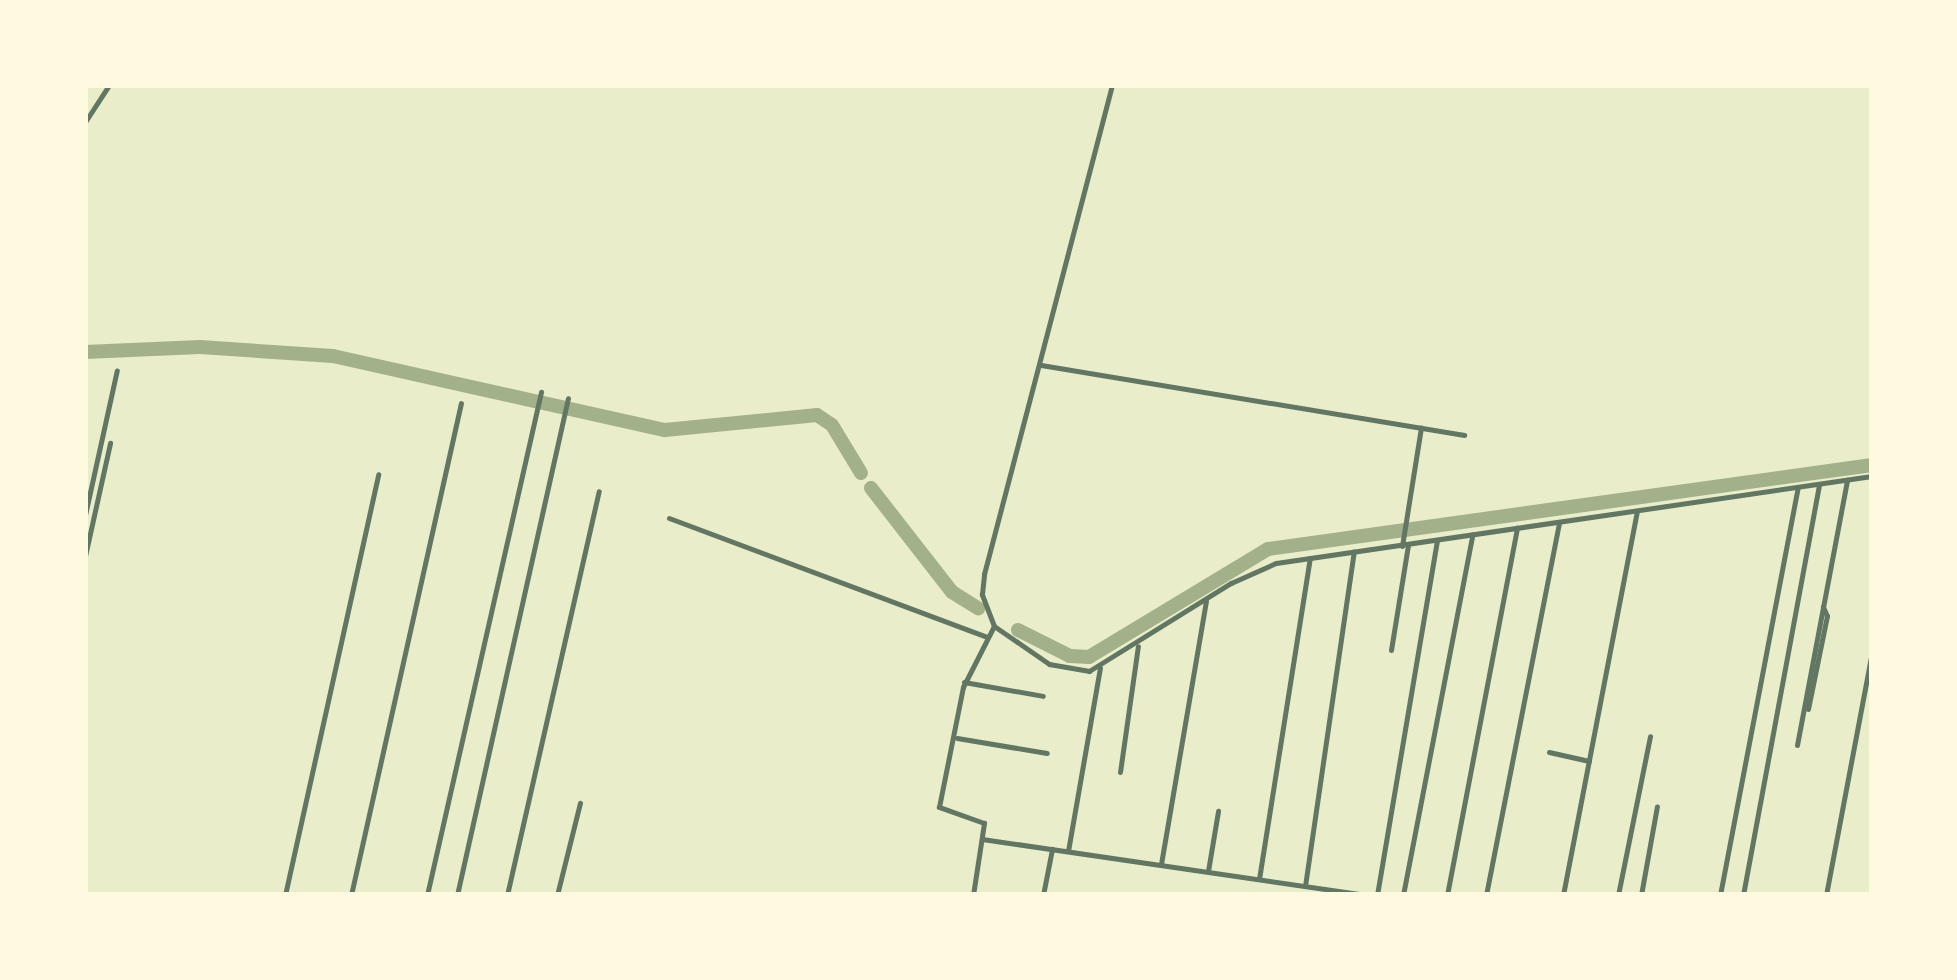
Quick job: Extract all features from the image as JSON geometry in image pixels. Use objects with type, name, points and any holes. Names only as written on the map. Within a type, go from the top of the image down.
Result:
[{"type":"street","points":[[85,122],[110,85]]},
{"type":"street","points":[[1112,85],[982,581],[994,626],[1060,668],[1100,668],[1254,570],[1310,558],[1872,476]]},
{"type":"street","points":[[1041,365],[1464,435]]},
{"type":"street","points":[[85,515],[117,370]]},
{"type":"street","points":[[427,895],[541,392]]},
{"type":"street","points":[[456,895],[568,398]]},
{"type":"street","points":[[351,895],[460,403]]},
{"type":"street","points":[[1391,650],[1421,428]]},
{"type":"street","points":[[85,556],[110,442]]},
{"type":"street","points":[[285,895],[378,474]]},
{"type":"street","points":[[1797,744],[1847,480]]},
{"type":"street","points":[[1743,895],[1819,484]]},
{"type":"street","points":[[1720,895],[1798,487]]},
{"type":"street","points":[[507,895],[599,491]]},
{"type":"street","points":[[1563,895],[1637,511]]},
{"type":"street","points":[[669,518],[988,637]]},
{"type":"street","points":[[1486,895],[1559,522]]},
{"type":"street","points":[[1447,895],[1517,528]]},
{"type":"street","points":[[1403,895],[1472,535]]},
{"type":"street","points":[[1377,895],[1437,540]]},
{"type":"street","points":[[1305,886],[1354,552]]},
{"type":"street","points":[[1259,878],[1310,558]]},
{"type":"street","points":[[1160,864],[1206,600]]},
{"type":"street","points":[[1808,709],[1827,616],[1823,607]]},
{"type":"street","points":[[973,895],[983,820],[939,811],[964,682],[994,626]]},
{"type":"street","points":[[1120,772],[1138,646]]},
{"type":"street","points":[[1826,895],[1872,652]]},
{"type":"street","points":[[1068,851],[1100,668]]},
{"type":"street","points":[[964,682],[1043,696]]},
{"type":"street","points":[[1618,895],[1650,736]]},
{"type":"street","points":[[956,738],[1048,754]]},
{"type":"street","points":[[1549,752],[1589,760]]},
{"type":"street","points":[[557,895],[580,803]]},
{"type":"street","points":[[1641,895],[1658,806]]},
{"type":"street","points":[[1208,871],[1218,812]]},
{"type":"street","points":[[982,839],[1366,895]]},
{"type":"street","points":[[1043,895],[1052,849]]},
{"type":"waterway","points":[[85,352],[200,347],[333,356],[665,430],[817,415],[832,425],[861,473]]},
{"type":"waterway","points":[[1018,630],[1070,656],[1089,657],[1268,549],[1872,465]]},
{"type":"waterway","points":[[871,488],[952,592],[978,608]]}]
